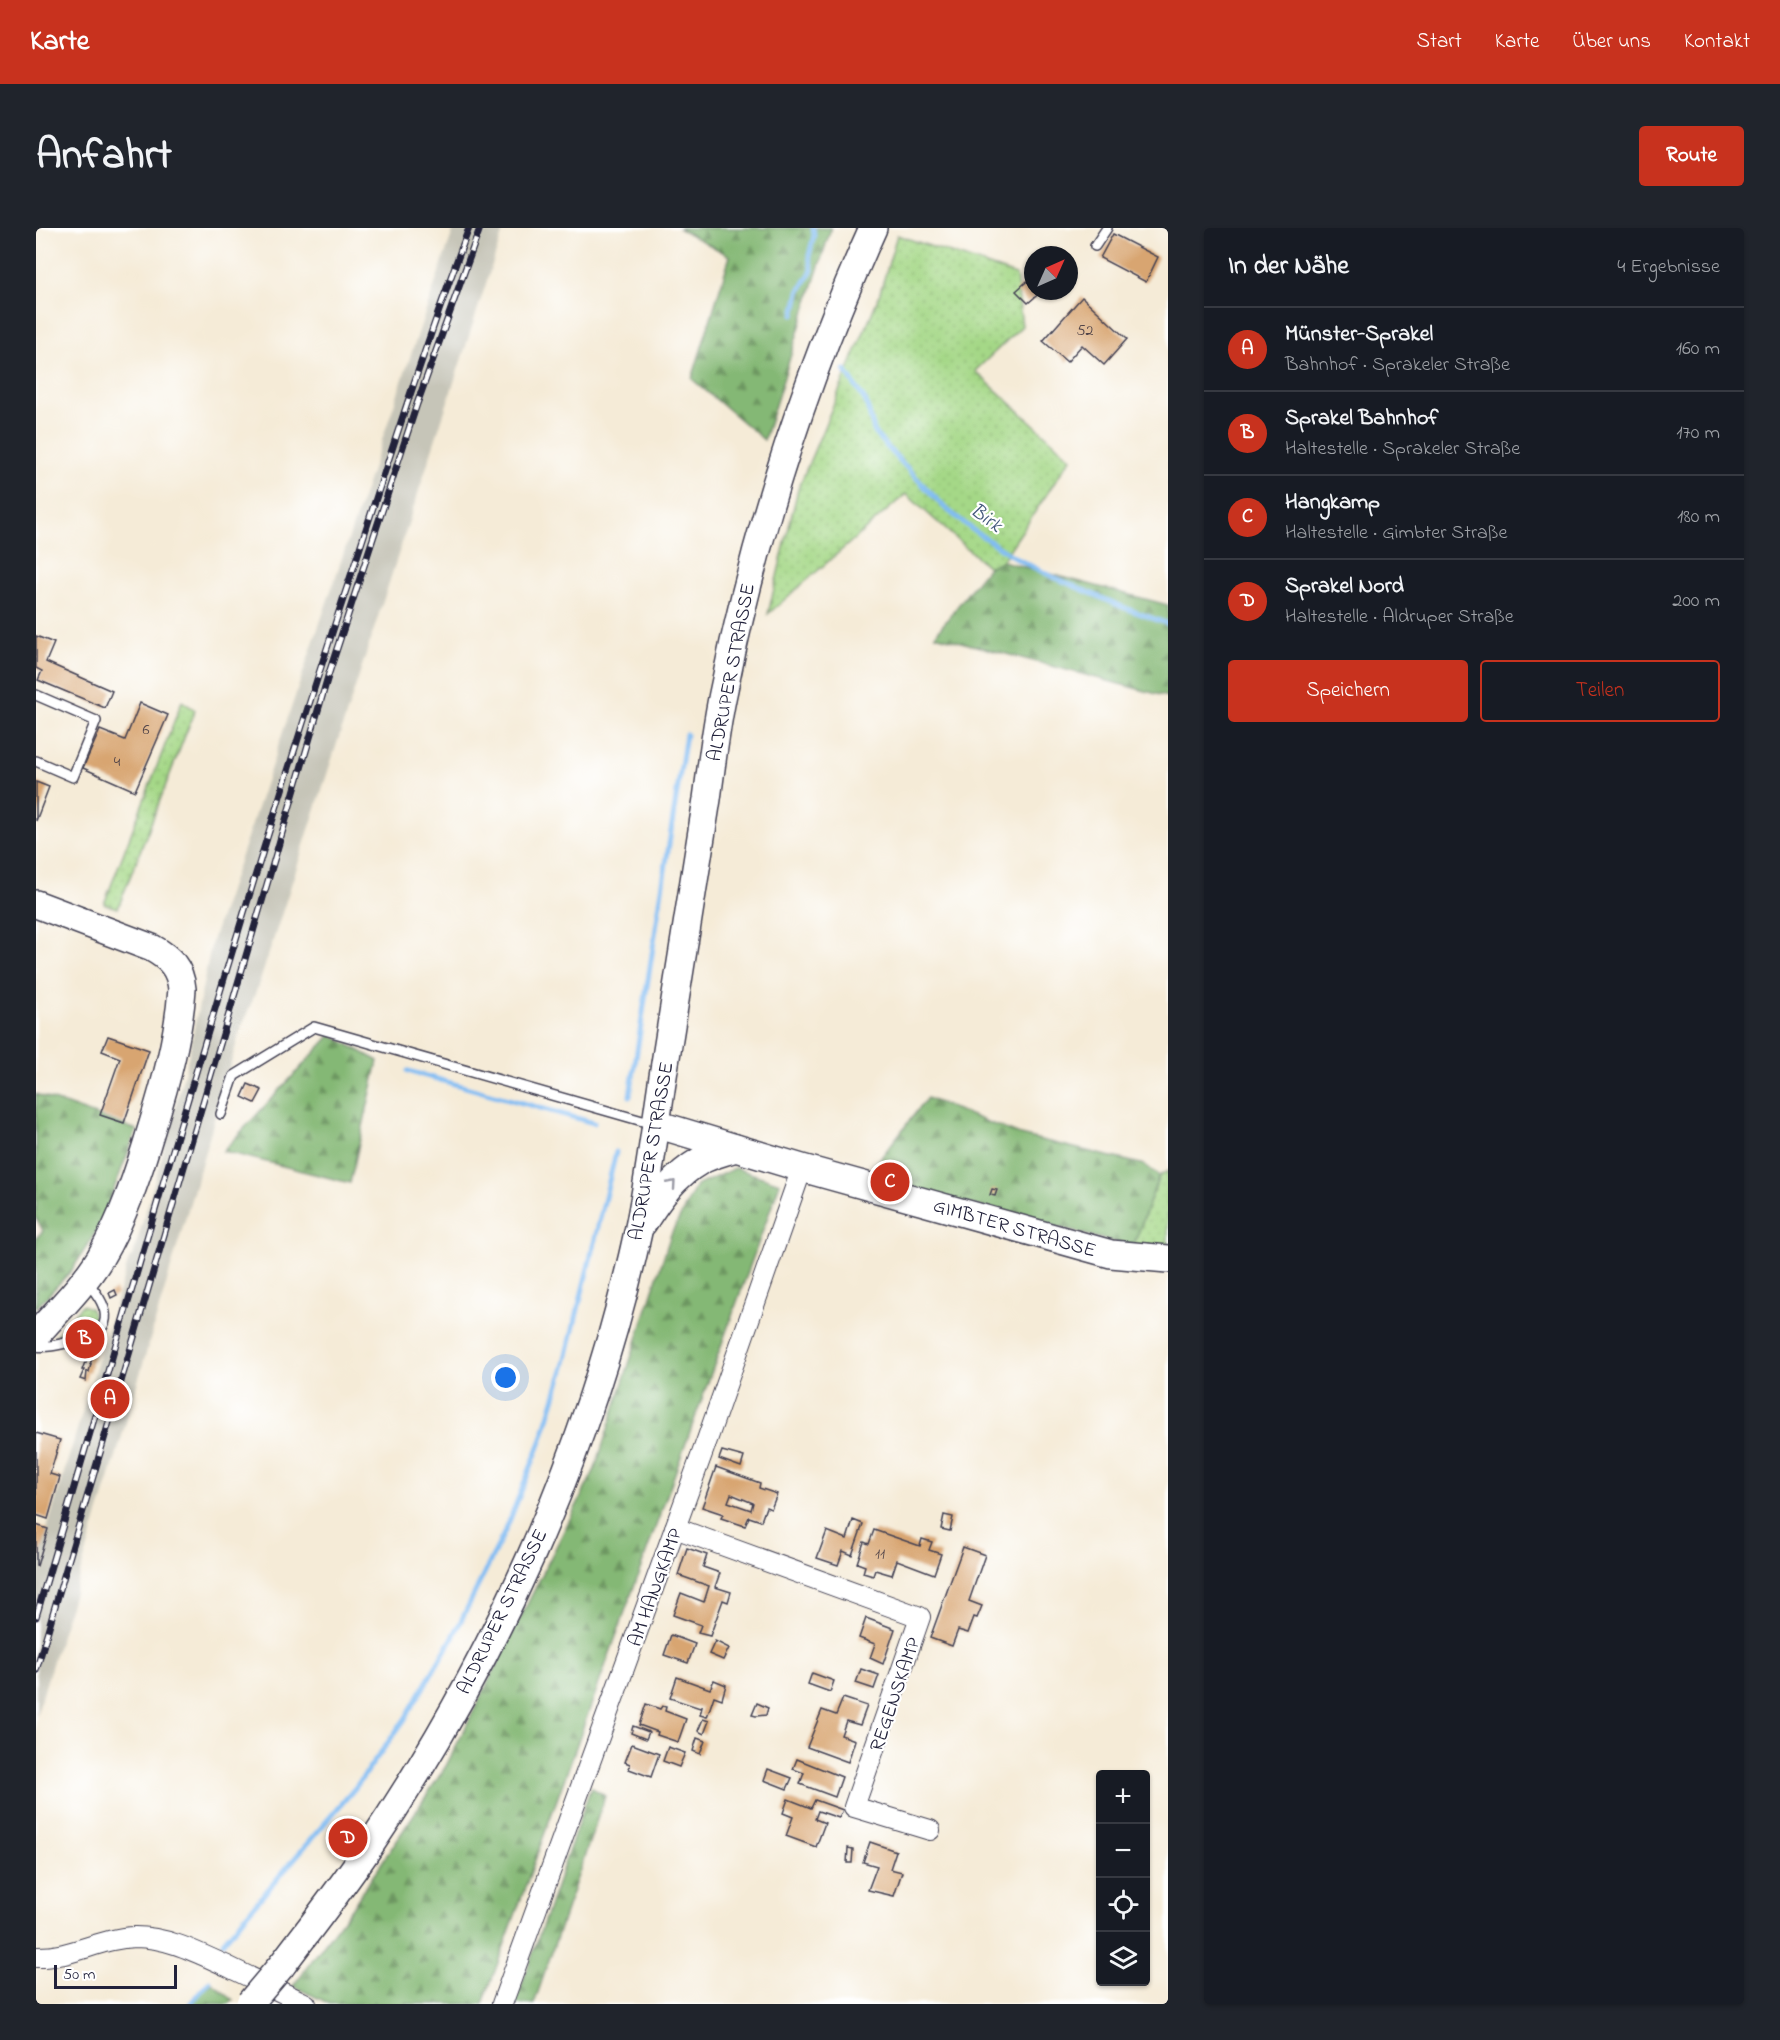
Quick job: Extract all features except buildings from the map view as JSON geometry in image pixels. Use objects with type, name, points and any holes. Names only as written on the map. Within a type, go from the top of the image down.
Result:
[{"type":"main road","name":"ALDRUPER STRASSE","points":[[250,2003],[332,1900],[398,1802],[465,1688],[511,1598],[559,1487],[588,1411],[615,1324],[638,1231],[723,692],[748,580],[782,462],[814,369],[873,228]]},
{"type":"main road","points":[[36,904],[152,948],[166,956],[176,966],[181,976],[181,1002],[167,1077],[141,1165],[125,1207],[100,1258],[85,1280],[36,1335]]},
{"type":"main road","name":"GIMBTER STRASSE","points":[[656,1124],[802,1168],[1111,1254],[1168,1259]]},
{"type":"main road","points":[[638,1231],[658,1199],[677,1177],[702,1160],[735,1148]]},
{"type":"street","name":"AM HANGKAMP","points":[[502,2004],[708,1440],[802,1168]]},
{"type":"street","name":"REGENSKAMP","points":[[675,1528],[920,1617],[854,1807],[930,1830]]},
{"type":"street","points":[[36,1957],[67,1955],[112,1940],[135,1937],[158,1939],[197,1952],[306,2004]]},
{"type":"lane","points":[[1095,246],[1107,228]]},
{"type":"lane","points":[[36,761],[73,777],[96,721],[37,700]]},
{"type":"lane","points":[[221,1114],[234,1076],[314,1027],[656,1124]]},
{"type":"lane","points":[[36,1346],[85,1339],[94,1336],[104,1327],[105,1307],[85,1280]]},
{"type":"shaded area","points":[[454,228],[504,228],[259,984],[240,1031],[117,1453],[36,1716],[36,1565],[163,1152],[187,1063],[212,941]]},
{"type":"green space","points":[[678,228],[831,228],[764,440],[692,379],[730,256]]},
{"type":"green space","points":[[897,235],[1016,275],[1022,326],[975,371],[1071,458],[1002,561],[988,567],[906,494],[768,614],[798,489],[879,296]]},
{"type":"green space","points":[[1002,561],[1168,605],[1168,697],[935,635],[988,567]]},
{"type":"green space","points":[[182,701],[195,710],[118,908],[104,904]]},
{"type":"green space","points":[[331,1035],[378,1061],[350,1183],[223,1151]]},
{"type":"green space","points":[[36,1094],[137,1130],[99,1227],[72,1270],[36,1308],[36,1238],[43,1231],[36,1217]]},
{"type":"green space","points":[[927,1098],[1020,1135],[1145,1165],[1159,1176],[1133,1247],[866,1177]]},
{"type":"green space","points":[[735,1168],[780,1183],[483,2004],[330,2004],[293,1986],[355,1903],[446,1766],[595,1469],[671,1234],[696,1186]]},
{"type":"green space","points":[[1168,1171],[1168,1246],[1133,1247],[1159,1176]]},
{"type":"green space","points":[[82,1305],[90,1308],[93,1322],[84,1329],[56,1335]]},
{"type":"green space","points":[[591,1787],[605,1796],[534,2004],[515,2004]]},
{"type":"green space","points":[[212,1983],[233,2000],[229,2004],[189,2004]]},
{"type":"waterway","name":"Birk","points":[[794,315],[799,292],[812,270],[809,256],[814,235],[813,228]]},
{"type":"waterway","name":"Birk","points":[[845,370],[866,402],[875,434],[944,507],[973,530],[1017,559],[1051,576],[1168,624]]},
{"type":"waterway","points":[[630,1096],[686,734]]},
{"type":"waterway","points":[[408,1071],[594,1123]]},
{"type":"waterway","points":[[223,1942],[355,1788],[405,1719],[453,1637],[506,1529],[542,1439],[564,1367],[616,1152]]},
{"type":"waterway","points":[[190,2004],[210,1981]]},
{"type":"railway","points":[[36,1617],[192,1087],[313,691],[439,310],[469,228]]},
{"type":"railway","points":[[36,1671],[329,673],[417,404],[480,228]]},
{"type":"place","name":"Hangkamp","points":[[890,1182]]},
{"type":"place","name":"Sprakel Bahnhof","points":[[85,1339]]},
{"type":"place","name":"Münster-Sprakel","points":[[110,1399]]},
{"type":"place","name":"Sprakel Nord","points":[[348,1838]]}]
